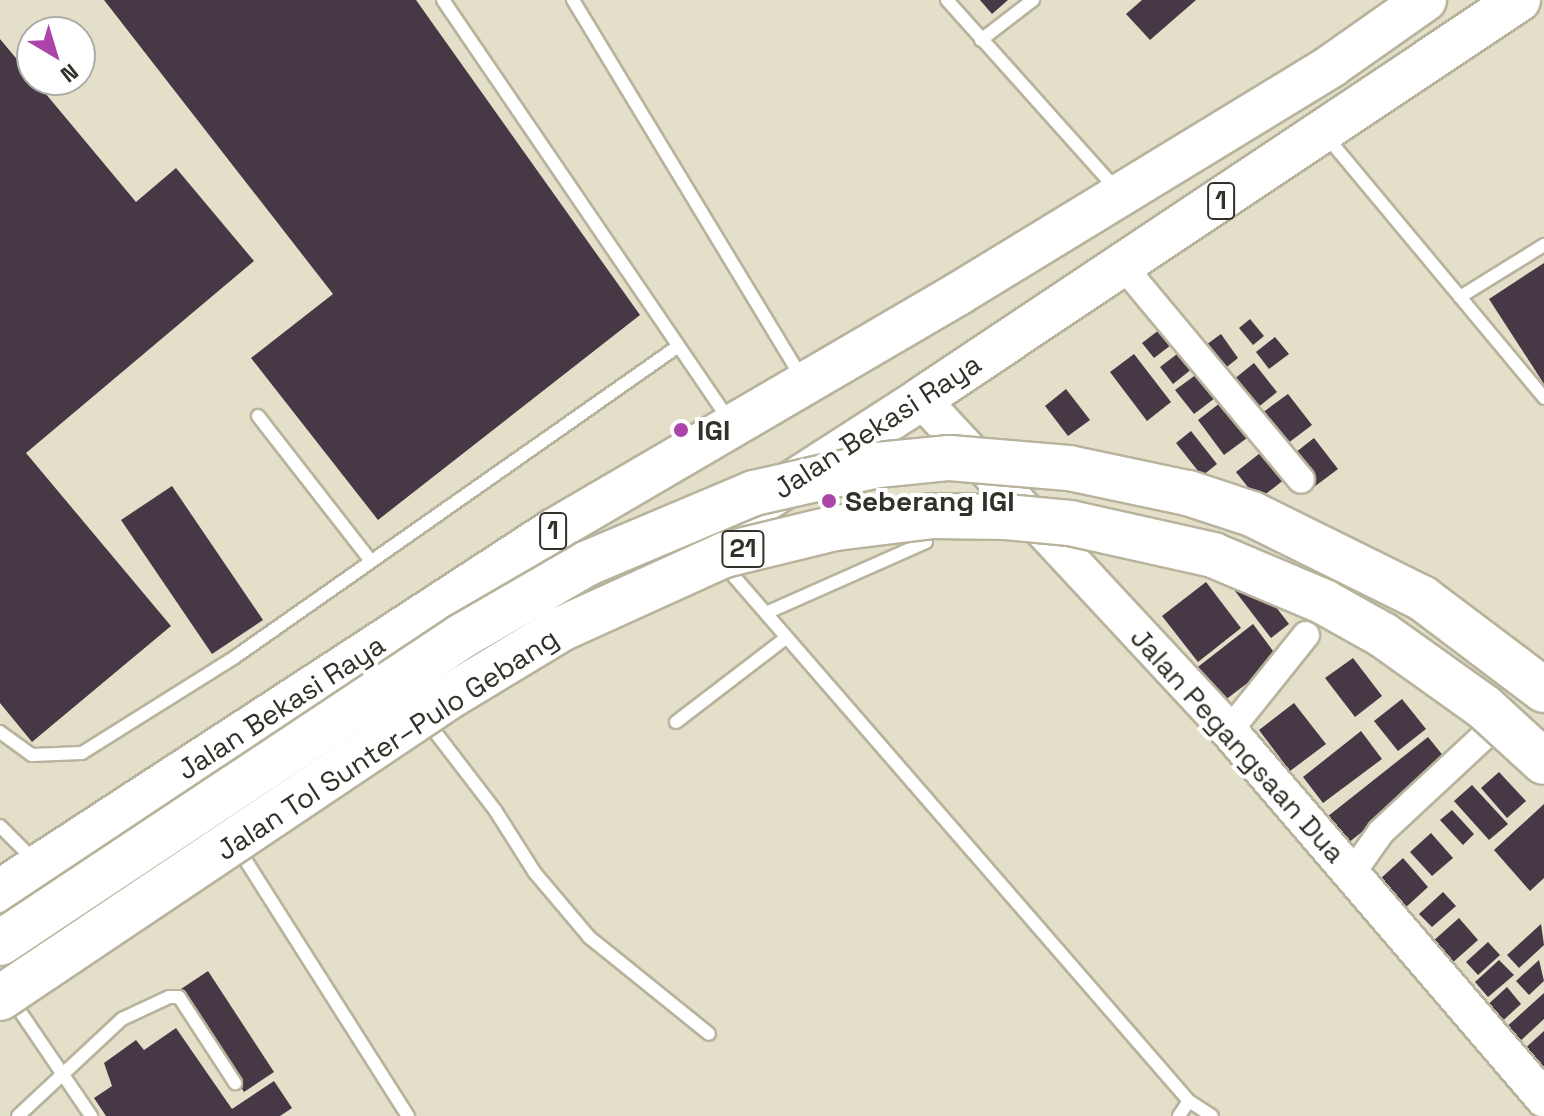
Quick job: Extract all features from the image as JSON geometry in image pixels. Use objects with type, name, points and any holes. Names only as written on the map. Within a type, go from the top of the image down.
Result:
[{"type":"highway","name":"Jalan Bekasi Raya","points":[[0,891],[451,596],[732,423],[806,384],[1331,66],[1425,0]]},
{"type":"highway","name":"Jalan Bekasi Raya","points":[[6,1008],[241,853],[703,537],[921,399],[1519,0]]},
{"type":"highway","name":"Jalan Tol Sunter–Pulo Gebang","points":[[0,943],[462,636],[588,563],[754,493],[878,465],[950,458],[1069,468],[1160,486],[1252,514],[1422,598],[1544,690]]},
{"type":"highway","name":"Jalan Tol Sunter–Pulo Gebang","points":[[6,1008],[447,698],[561,629],[724,555],[836,528],[933,516],[1006,517],[1070,523],[1213,555],[1324,602],[1383,635],[1484,707],[1544,762]]},
{"type":"main road","name":"Jalan Pegangsaan Dua","points":[[921,399],[1229,731],[1544,1099]]},
{"type":"street","points":[[1123,266],[1301,480]]},
{"type":"street","points":[[1229,731],[1306,635]]},
{"type":"street","points":[[1352,873],[1381,832],[1482,738]]},
{"type":"lane","points":[[443,0],[565,172],[677,347],[732,423]]},
{"type":"lane","points":[[573,0],[806,384]]},
{"type":"lane","points":[[947,0],[1120,193]]},
{"type":"lane","points":[[981,40],[1033,0]]},
{"type":"lane","points":[[1323,133],[1544,398]]},
{"type":"lane","points":[[1460,297],[1544,245]]},
{"type":"lane","points":[[0,732],[32,755],[82,753],[235,657],[677,347]]},
{"type":"lane","points":[[258,416],[371,561]]},
{"type":"lane","points":[[703,537],[786,638],[1189,1101],[1212,1116]]},
{"type":"lane","points":[[766,613],[926,542]]},
{"type":"lane","points":[[676,722],[786,638]]},
{"type":"lane","points":[[429,724],[495,810],[535,873],[589,937],[709,1034]]},
{"type":"lane","points":[[0,826],[40,866]]},
{"type":"lane","points":[[241,853],[408,1116]]},
{"type":"lane","points":[[18,1116],[65,1077],[122,1019],[143,1006],[179,997],[235,1083]]},
{"type":"lane","points":[[6,1008],[65,1077],[91,1116]]},
{"type":"lane","points":[[1179,1116],[1189,1101]]},
{"type":"building","points":[[104,0],[416,0],[640,315],[378,520],[251,358],[333,294]]},
{"type":"building","points":[[980,0],[1008,0],[992,14]]},
{"type":"building","points":[[1142,0],[1196,0],[1150,40],[1126,14]]},
{"type":"building","points":[[0,39],[16,58],[16,96],[48,96],[136,202],[176,168],[254,261],[26,453],[171,626],[32,742],[0,703]]},
{"type":"building","points":[[1544,263],[1544,384],[1489,299]]},
{"type":"building","points":[[1250,319],[1264,336],[1253,345],[1239,328]]},
{"type":"building","points":[[1163,327],[1175,342],[1154,358],[1142,343]]},
{"type":"building","points":[[1221,334],[1238,358],[1218,374],[1199,350]]},
{"type":"building","points":[[1275,337],[1289,354],[1269,369],[1256,352]]},
{"type":"building","points":[[1181,351],[1193,368],[1173,384],[1160,367]]},
{"type":"building","points":[[1134,354],[1171,402],[1147,421],[1110,372]]},
{"type":"building","points":[[1254,363],[1277,392],[1251,413],[1228,384]]},
{"type":"building","points":[[1197,374],[1215,398],[1194,414],[1175,390]]},
{"type":"building","points":[[1066,389],[1090,420],[1068,436],[1045,406]]},
{"type":"building","points":[[1288,394],[1312,425],[1279,450],[1255,418]]},
{"type":"building","points":[[1220,403],[1247,438],[1224,455],[1198,420]]},
{"type":"building","points":[[1191,431],[1217,464],[1202,476],[1176,443]]},
{"type":"building","points":[[1314,438],[1338,469],[1314,487],[1291,456]]},
{"type":"building","points":[[1264,450],[1285,479],[1258,500],[1236,472]]},
{"type":"building","points":[[172,486],[263,620],[212,654],[121,520]]},
{"type":"building","points":[[1253,577],[1289,624],[1271,638],[1235,591]]},
{"type":"building","points":[[1206,582],[1241,628],[1198,662],[1162,616]]},
{"type":"building","points":[[1253,624],[1279,659],[1220,704],[1194,670]]},
{"type":"building","points":[[1353,658],[1382,696],[1355,717],[1325,678]]},
{"type":"building","points":[[1402,699],[1426,729],[1398,751],[1374,721]]},
{"type":"building","points":[[1294,703],[1326,744],[1290,771],[1259,730]]},
{"type":"building","points":[[1361,731],[1382,759],[1323,803],[1303,777]]},
{"type":"building","points":[[1428,737],[1449,763],[1348,843],[1327,817]]},
{"type":"building","points":[[1499,772],[1526,801],[1507,818],[1481,788]]},
{"type":"building","points":[[1472,785],[1508,824],[1489,840],[1454,801]]},
{"type":"building","points":[[1544,804],[1544,878],[1530,891],[1494,850]]},
{"type":"building","points":[[1452,810],[1474,834],[1463,845],[1440,820]]},
{"type":"building","points":[[1431,833],[1453,858],[1432,876],[1410,852]]},
{"type":"building","points":[[1403,858],[1428,887],[1393,919],[1367,891]]},
{"type":"building","points":[[1443,892],[1456,906],[1432,927],[1419,914]]},
{"type":"building","points":[[1459,918],[1478,940],[1451,964],[1432,942]]},
{"type":"building","points":[[1541,924],[1544,945],[1519,968],[1507,955]]},
{"type":"building","points":[[1488,942],[1500,955],[1478,975],[1466,962]]},
{"type":"building","points":[[1499,960],[1514,975],[1488,997],[1475,982]]},
{"type":"building","points":[[1539,960],[1544,981],[1529,995],[1516,981]]},
{"type":"building","points":[[208,971],[274,1072],[244,1092],[178,991]]},
{"type":"building","points":[[1507,987],[1521,1004],[1497,1026],[1482,1010]]},
{"type":"building","points":[[1544,993],[1544,1019],[1515,1046],[1502,1031]]},
{"type":"building","points":[[176,1028],[232,1109],[274,1081],[292,1108],[280,1116],[106,1116],[94,1098],[112,1086],[104,1063],[136,1040],[144,1050]]},
{"type":"building","points":[[1544,1031],[1544,1076],[1521,1052]]},
{"type":"place","name":"IGI","points":[[681,430]]},
{"type":"place","name":"Seberang IGI","points":[[829,501]]}]
